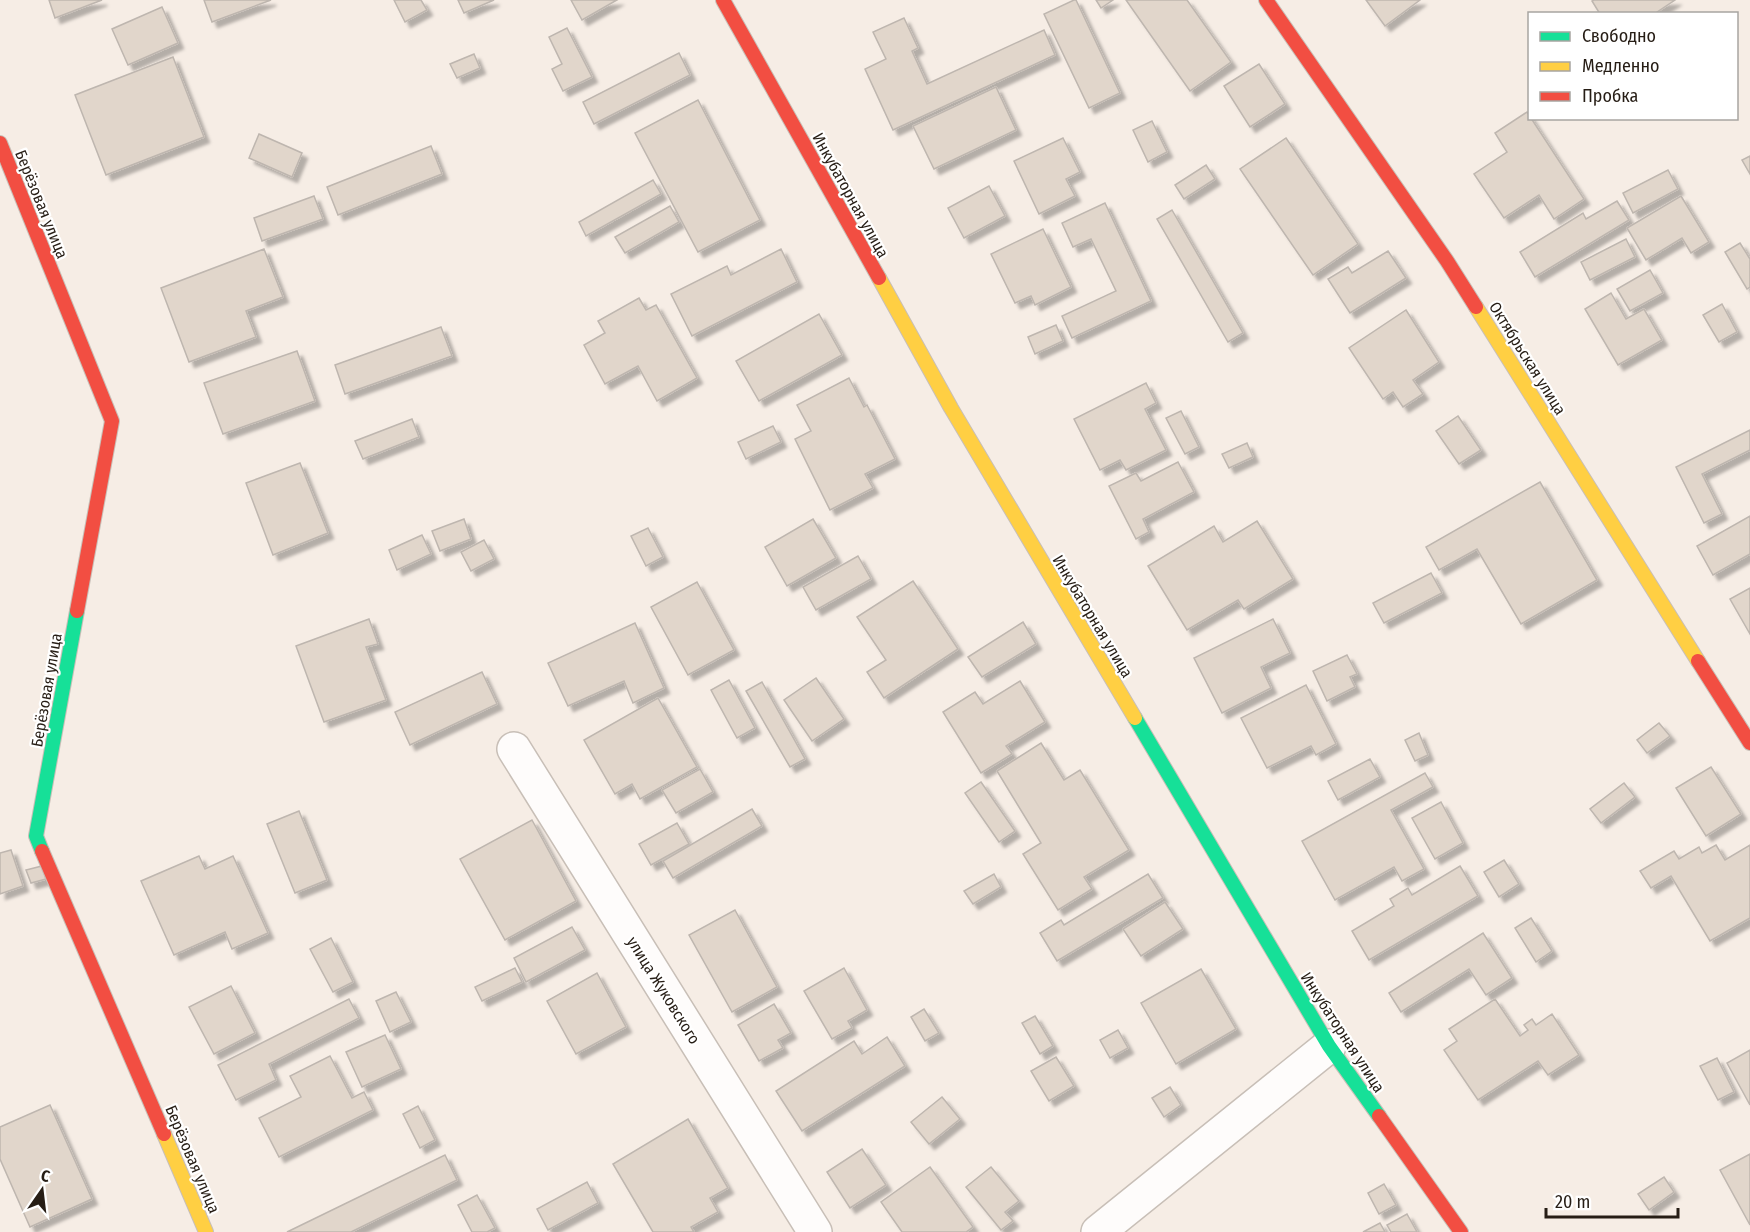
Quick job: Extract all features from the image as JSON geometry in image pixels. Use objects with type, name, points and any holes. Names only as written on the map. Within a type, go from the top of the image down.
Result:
[{"type":"street","name":"Инкубаторная улица","points":[[723,0],[951,408],[1329,1046],[1461,1232]]},
{"type":"street","name":"Октябрьская улица","points":[[1266,0],[1448,261],[1750,743]]},
{"type":"street","name":"Берёзовая улица","points":[[0,143],[112,421],[36,836],[206,1232]]},
{"type":"street","name":"улица Жуковского","points":[[514,749],[815,1232]]},
{"type":"street","points":[[1098,1232],[1329,1046]]},
{"type":"building","points":[[49,0],[102,0],[55,18]]},
{"type":"building","points":[[204,0],[271,0],[212,22]]},
{"type":"building","points":[[394,0],[421,0],[427,10],[405,22]]},
{"type":"building","points":[[458,0],[494,0],[464,13]]},
{"type":"building","points":[[571,0],[617,0],[582,20]]},
{"type":"building","points":[[1074,0],[1120,93],[1089,108],[1044,14]]},
{"type":"building","points":[[1096,0],[1113,0],[1101,8]]},
{"type":"building","points":[[1126,0],[1187,0],[1231,62],[1190,91]]},
{"type":"building","points":[[1366,0],[1420,0],[1385,26]]},
{"type":"building","points":[[1675,0],[1657,12],[1599,12],[1592,1]]},
{"type":"building","points":[[162,7],[178,43],[128,65],[112,29]]},
{"type":"building","points":[[904,18],[918,48],[912,51],[927,84],[1044,30],[1055,55],[893,130],[865,69],[886,59],[873,32]]},
{"type":"building","points":[[567,28],[592,77],[563,91],[552,69],[562,64],[549,37]]},
{"type":"building","points":[[679,53],[690,75],[594,124],[583,102]]},
{"type":"building","points":[[474,54],[480,68],[457,78],[450,64]]},
{"type":"building","points":[[173,57],[204,137],[106,175],[75,95]]},
{"type":"building","points":[[1259,64],[1285,104],[1250,127],[1224,86]]},
{"type":"building","points":[[996,87],[1016,130],[934,169],[913,126]]},
{"type":"building","points":[[698,100],[760,220],[698,252],[635,133]]},
{"type":"building","points":[[1527,112],[1528,120],[1532,120],[1584,199],[1554,219],[1539,195],[1504,218],[1474,174],[1507,152],[1495,133]]},
{"type":"building","points":[[1152,121],[1167,152],[1148,162],[1133,130]]},
{"type":"building","points":[[259,134],[302,153],[292,177],[249,158]]},
{"type":"building","points":[[1063,138],[1080,172],[1066,179],[1075,196],[1039,214],[1014,161]]},
{"type":"building","points":[[1286,138],[1358,244],[1313,275],[1240,169]]},
{"type":"building","points":[[431,146],[442,174],[338,215],[327,187]]},
{"type":"building","points":[[1750,156],[1750,174],[1742,160]]},
{"type":"building","points":[[1206,165],[1215,179],[1184,199],[1175,185]]},
{"type":"building","points":[[1668,170],[1678,189],[1633,213],[1623,193]]},
{"type":"building","points":[[653,180],[661,194],[586,236],[579,222]]},
{"type":"building","points":[[989,186],[1005,216],[964,238],[948,208]]},
{"type":"building","points":[[314,196],[323,219],[262,241],[254,218]]},
{"type":"building","points":[[1681,196],[1709,242],[1691,253],[1682,238],[1646,260],[1627,228]]},
{"type":"building","points":[[1617,201],[1629,220],[1535,277],[1520,252],[1583,213],[1586,219]]},
{"type":"building","points":[[1105,203],[1151,301],[1072,338],[1062,316],[1116,291],[1091,239],[1073,247],[1062,223]]},
{"type":"building","points":[[670,206],[679,222],[625,253],[615,237]]},
{"type":"building","points":[[1172,210],[1243,333],[1228,342],[1157,219]]},
{"type":"building","points":[[1043,229],[1071,287],[1035,305],[1031,296],[1015,303],[991,254]]},
{"type":"building","points":[[1626,239],[1635,257],[1590,280],[1581,262]]},
{"type":"building","points":[[1740,243],[1750,259],[1750,287],[1747,289],[1725,252]]},
{"type":"building","points":[[264,249],[283,297],[246,311],[256,337],[189,362],[161,288]]},
{"type":"building","points":[[781,249],[797,282],[692,336],[671,294],[727,266],[731,275]]},
{"type":"building","points":[[1388,251],[1406,278],[1350,313],[1328,279],[1348,267],[1352,273]]},
{"type":"building","points":[[1650,270],[1663,293],[1630,311],[1617,289]]},
{"type":"building","points":[[1611,293],[1626,319],[1644,309],[1662,340],[1618,365],[1585,309]]},
{"type":"building","points":[[639,298],[646,310],[656,305],[697,378],[657,401],[638,366],[605,384],[584,345],[605,333],[598,321]]},
{"type":"building","points":[[1722,304],[1737,332],[1719,342],[1703,315]]},
{"type":"building","points":[[1406,310],[1439,362],[1413,380],[1423,394],[1403,407],[1393,392],[1383,399],[1349,348]]},
{"type":"building","points":[[819,314],[842,355],[759,401],[736,361]]},
{"type":"building","points":[[1056,325],[1063,341],[1035,354],[1028,337]]},
{"type":"building","points":[[441,327],[452,356],[345,394],[335,365]]},
{"type":"building","points":[[297,351],[315,401],[223,434],[204,383]]},
{"type":"building","points":[[849,378],[864,407],[867,405],[895,459],[865,474],[873,488],[830,510],[795,439],[811,431],[797,405]]},
{"type":"building","points":[[1146,383],[1156,403],[1145,409],[1166,450],[1126,470],[1120,460],[1100,470],[1074,419]]},
{"type":"building","points":[[1181,411],[1199,447],[1185,454],[1166,418]]},
{"type":"building","points":[[1458,416],[1481,450],[1459,464],[1436,431]]},
{"type":"building","points":[[412,419],[419,437],[363,459],[355,441]]},
{"type":"building","points":[[773,426],[781,442],[746,459],[738,442]]},
{"type":"building","points":[[1750,430],[1750,450],[1702,474],[1722,514],[1704,523],[1676,467]]},
{"type":"building","points":[[1247,443],[1253,457],[1229,468],[1222,454]]},
{"type":"building","points":[[1178,462],[1194,492],[1143,519],[1149,532],[1136,539],[1109,486],[1136,473],[1141,481]]},
{"type":"building","points":[[300,463],[328,533],[273,555],[246,483]]},
{"type":"building","points":[[1540,482],[1597,580],[1521,624],[1477,549],[1439,570],[1426,547]]},
{"type":"building","points":[[1750,516],[1750,554],[1713,575],[1697,546]]},
{"type":"building","points":[[464,519],[471,539],[440,551],[432,531]]},
{"type":"building","points":[[813,519],[836,558],[787,586],[765,547]]},
{"type":"building","points":[[1257,521],[1293,579],[1244,609],[1238,600],[1187,630],[1148,566],[1214,526],[1223,542]]},
{"type":"building","points":[[648,528],[663,557],[646,566],[631,536]]},
{"type":"building","points":[[422,535],[431,554],[397,570],[389,550]]},
{"type":"building","points":[[484,540],[494,559],[471,571],[461,552]]},
{"type":"building","points":[[858,556],[871,579],[816,610],[803,587]]},
{"type":"building","points":[[1431,573],[1442,593],[1384,623],[1373,603]]},
{"type":"building","points":[[913,581],[958,649],[884,698],[867,672],[886,660],[857,617]]},
{"type":"building","points":[[697,582],[734,650],[688,675],[651,607]]},
{"type":"building","points":[[1750,588],[1750,634],[1730,599]]},
{"type":"building","points":[[369,619],[378,644],[366,647],[386,700],[324,722],[296,646]]},
{"type":"building","points":[[1273,619],[1290,653],[1261,667],[1271,688],[1222,713],[1194,658]]},
{"type":"building","points":[[1023,622],[1036,644],[982,677],[968,657]]},
{"type":"building","points":[[635,623],[664,688],[633,703],[624,681],[568,706],[548,663]]},
{"type":"building","points":[[1347,655],[1357,674],[1350,677],[1355,687],[1327,701],[1313,671]]},
{"type":"building","points":[[482,672],[497,704],[410,745],[395,712]]},
{"type":"building","points":[[816,678],[844,719],[812,741],[784,700]]},
{"type":"building","points":[[729,680],[755,728],[737,738],[711,690]]},
{"type":"building","points":[[1020,681],[1045,722],[1006,746],[1012,754],[981,773],[943,712],[975,692],[983,704]]},
{"type":"building","points":[[762,682],[805,759],[790,767],[746,691]]},
{"type":"building","points":[[1306,685],[1336,744],[1316,755],[1311,746],[1267,768],[1241,718]]},
{"type":"building","points":[[658,698],[697,767],[640,799],[632,784],[615,794],[584,740]]},
{"type":"building","points":[[1659,723],[1670,736],[1647,753],[1637,740]]},
{"type":"building","points":[[1419,733],[1428,755],[1415,761],[1405,740]]},
{"type":"building","points":[[1041,743],[1064,780],[1080,770],[1129,850],[1084,877],[1092,889],[1058,910],[1023,854],[1041,843],[997,771]]},
{"type":"building","points":[[1370,759],[1380,777],[1338,800],[1328,781]]},
{"type":"building","points":[[1711,767],[1741,814],[1706,836],[1676,788]]},
{"type":"building","points":[[700,769],[713,792],[676,813],[662,790]]},
{"type":"building","points":[[1425,773],[1433,787],[1391,810],[1424,869],[1402,881],[1394,867],[1335,900],[1302,841]]},
{"type":"building","points":[[981,782],[1015,831],[999,842],[965,793]]},
{"type":"building","points":[[1624,783],[1635,797],[1601,823],[1590,809]]},
{"type":"building","points":[[1441,802],[1463,843],[1435,859],[1412,818]]},
{"type":"building","points":[[752,809],[762,826],[673,878],[663,861]]},
{"type":"building","points":[[299,811],[327,880],[295,893],[267,824]]},
{"type":"building","points":[[532,820],[576,901],[505,940],[460,859]]},
{"type":"building","points":[[677,823],[689,844],[651,865],[639,844]]},
{"type":"building","points":[[1716,845],[1725,860],[1750,845],[1750,918],[1710,941],[1671,876],[1651,888],[1640,871],[1674,851],[1679,859],[1699,847],[1702,853]]},
{"type":"building","points":[[11,850],[23,886],[0,894],[0,853]]},
{"type":"building","points":[[199,856],[205,869],[233,856],[268,933],[232,949],[225,932],[174,955],[141,881]]},
{"type":"building","points":[[1504,860],[1519,884],[1499,897],[1484,872]]},
{"type":"building","points":[[42,866],[46,879],[31,883],[26,870]]},
{"type":"building","points":[[1460,866],[1478,896],[1369,960],[1352,931],[1394,906],[1390,899],[1408,888],[1412,895]]},
{"type":"building","points":[[994,874],[1001,887],[973,904],[964,891]]},
{"type":"building","points":[[1148,874],[1163,898],[1057,961],[1040,933],[1061,920],[1064,925]]},
{"type":"building","points":[[1165,902],[1183,929],[1141,956],[1123,929]]},
{"type":"building","points":[[735,910],[777,987],[732,1012],[689,935]]},
{"type":"building","points":[[1531,918],[1552,951],[1536,962],[1515,928]]},
{"type":"building","points":[[572,927],[585,950],[526,982],[514,958]]},
{"type":"building","points":[[1483,933],[1512,978],[1486,995],[1469,969],[1401,1012],[1389,993]]},
{"type":"building","points":[[331,938],[353,982],[333,992],[310,949]]},
{"type":"building","points":[[515,968],[522,982],[482,1001],[475,987]]},
{"type":"building","points":[[844,968],[867,1010],[848,1021],[852,1028],[832,1039],[804,991]]},
{"type":"building","points":[[1201,969],[1236,1029],[1176,1064],[1141,1003]]},
{"type":"building","points":[[597,973],[626,1027],[576,1054],[547,1001]]},
{"type":"building","points":[[231,986],[255,1033],[214,1054],[189,1007]]},
{"type":"building","points":[[396,992],[411,1022],[390,1032],[376,1001]]},
{"type":"building","points":[[349,999],[359,1018],[269,1064],[276,1080],[236,1100],[218,1065]]},
{"type":"building","points":[[1495,999],[1520,1036],[1528,1030],[1524,1025],[1532,1019],[1536,1025],[1552,1014],[1579,1055],[1548,1075],[1538,1061],[1478,1100],[1444,1050],[1457,1041],[1449,1029]]},
{"type":"building","points":[[774,1004],[791,1033],[778,1040],[783,1048],[759,1061],[738,1025]]},
{"type":"building","points":[[924,1009],[939,1033],[925,1041],[911,1017]]},
{"type":"building","points":[[1035,1016],[1053,1046],[1040,1054],[1022,1023]]},
{"type":"building","points":[[1118,1030],[1128,1048],[1110,1058],[1100,1040]]},
{"type":"building","points":[[385,1035],[401,1069],[362,1087],[346,1052]]},
{"type":"building","points":[[887,1037],[905,1066],[802,1131],[776,1091],[854,1041],[862,1054]]},
{"type":"building","points":[[1750,1050],[1750,1105],[1727,1063]]},
{"type":"building","points":[[330,1056],[352,1098],[364,1092],[373,1110],[279,1157],[259,1118],[301,1097],[290,1076]]},
{"type":"building","points":[[1056,1057],[1074,1086],[1049,1101],[1031,1071]]},
{"type":"building","points":[[1717,1058],[1734,1092],[1718,1100],[1700,1066]]},
{"type":"building","points":[[1170,1087],[1181,1105],[1164,1117],[1152,1098]]},
{"type":"building","points":[[942,1097],[960,1119],[929,1144],[911,1122]]},
{"type":"building","points":[[50,1105],[92,1199],[30,1227],[0,1159],[0,1127]]},
{"type":"building","points":[[418,1106],[435,1140],[420,1148],[403,1114]]},
{"type":"building","points":[[688,1119],[728,1188],[710,1198],[718,1212],[691,1227],[694,1232],[653,1232],[613,1164]]},
{"type":"building","points":[[862,1149],[886,1185],[850,1208],[827,1172]]},
{"type":"building","points":[[1750,1154],[1750,1225],[1720,1170]]},
{"type":"building","points":[[445,1155],[457,1180],[351,1232],[287,1232]]},
{"type":"building","points":[[930,1167],[973,1227],[966,1232],[902,1232],[881,1202]]},
{"type":"building","points":[[991,1167],[1019,1201],[1005,1212],[1013,1221],[1001,1230],[966,1187]]},
{"type":"building","points":[[1664,1177],[1674,1192],[1649,1210],[1638,1194]]},
{"type":"building","points":[[587,1182],[598,1203],[548,1230],[537,1209]]},
{"type":"building","points":[[1384,1184],[1396,1205],[1379,1214],[1368,1193]]},
{"type":"building","points":[[477,1195],[495,1228],[487,1232],[472,1232],[458,1205]]},
{"type":"building","points":[[1407,1214],[1417,1232],[1391,1232],[1387,1225]]},
{"type":"building","points":[[1380,1223],[1385,1232],[1363,1232]]},
{"type":"traffic: fast","points":[[42,851],[36,836],[77,611]]},
{"type":"traffic: fast","points":[[1135,718],[1329,1046],[1379,1116]]},
{"type":"traffic: slow","points":[[879,278],[951,408],[1135,718]]},
{"type":"traffic: slow","points":[[1476,307],[1698,661]]},
{"type":"traffic: slow","points":[[164,1134],[206,1232]]},
{"type":"traffic: jam","points":[[723,0],[879,278]]},
{"type":"traffic: jam","points":[[1266,0],[1447,261],[1476,307]]},
{"type":"traffic: jam","points":[[0,143],[112,421],[77,611]]},
{"type":"traffic: jam","points":[[1698,661],[1750,743]]},
{"type":"traffic: jam","points":[[42,851],[164,1134]]},
{"type":"traffic: jam","points":[[1379,1116],[1461,1232]]}]
